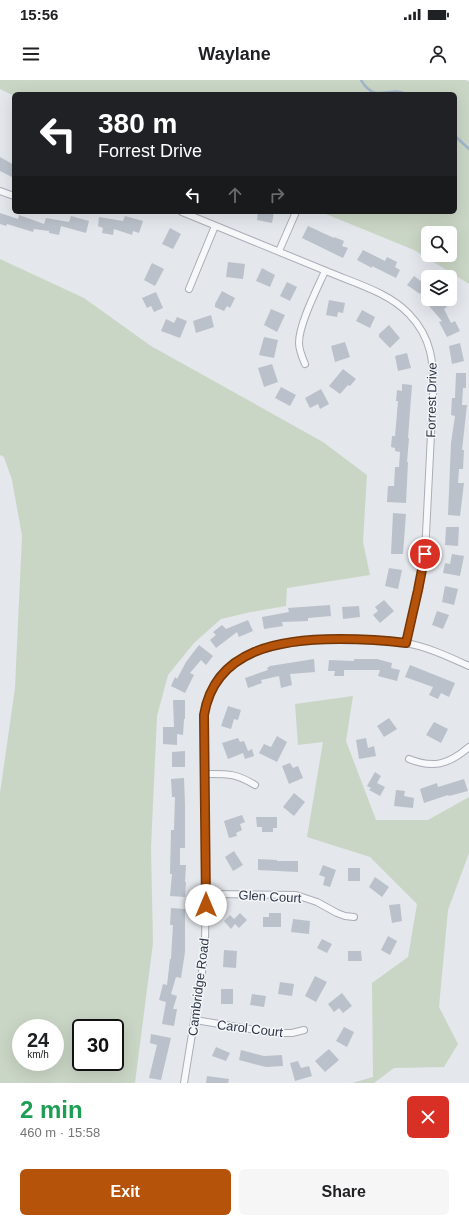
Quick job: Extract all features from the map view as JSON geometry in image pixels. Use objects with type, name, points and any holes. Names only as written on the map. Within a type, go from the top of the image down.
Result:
[{"type":"street","points":[[0,191],[12,195]]},
{"type":"street","name":"Forrest Drive","points":[[187,214],[386,296],[403,308],[420,329],[431,354],[434,376],[425,554],[420,585],[406,643]]},
{"type":"street","points":[[279,251],[295,214]]},
{"type":"street","points":[[189,289],[215,226]]},
{"type":"street","points":[[304,364],[300,353],[299,336],[302,324],[325,271]]},
{"type":"street","name":"Cambridge Road","points":[[184,1083],[203,965],[206,894],[204,715],[209,696],[217,681],[227,669],[247,655],[281,644],[305,640],[369,639],[406,643],[438,653],[469,666]]},
{"type":"street","points":[[409,759],[425,764],[441,763],[456,757],[469,747]]},
{"type":"street","points":[[205,774],[234,775],[255,785]]},
{"type":"street","name":"Glen Court","points":[[206,894],[296,895],[317,902],[337,913],[354,917]]},
{"type":"street","name":"Carol Court","points":[[195,1020],[274,1033],[292,1033],[304,1030]]},
{"type":"green space","points":[[0,80],[466,80],[469,82],[469,284],[457,277],[457,270],[446,270],[433,262],[457,262],[457,226],[421,226],[421,254],[414,250],[326,214],[457,214],[457,92],[12,92],[12,95],[0,89]]},
{"type":"green space","points":[[0,259],[84,298],[151,346],[323,442],[367,475],[363,542],[370,575],[287,588],[286,606],[221,619],[194,643],[168,675],[157,716],[151,848],[153,943],[135,1083],[0,1083],[0,793],[15,688],[22,536],[12,480],[4,457],[0,455]]},
{"type":"green space","points":[[353,696],[346,741],[376,820],[428,820],[469,797],[469,853],[448,910],[439,1007],[458,1044],[444,1067],[394,1068],[374,1083],[352,1083],[373,1077],[372,983],[408,957],[417,904],[370,857],[307,837],[323,742],[298,745],[295,704]]},
{"type":"building","points":[[0,157],[12,164],[12,177],[0,171]]},
{"type":"building","points":[[0,213],[18,219],[19,215],[44,224],[46,218],[69,222],[71,216],[89,221],[86,233],[61,226],[59,235],[49,233],[49,231],[34,229],[33,232],[7,224],[6,226],[0,224]]},
{"type":"building","points":[[258,214],[274,214],[272,223],[257,220]]},
{"type":"building","points":[[125,216],[143,221],[139,233],[133,231],[132,235],[114,229],[113,235],[102,233],[103,228],[98,226],[99,217],[123,221]]},
{"type":"building","points":[[308,226],[344,241],[342,246],[348,248],[343,258],[302,238]]},
{"type":"building","points":[[170,228],[181,234],[173,249],[162,244]]},
{"type":"building","points":[[363,250],[385,261],[387,257],[397,262],[395,267],[400,270],[396,278],[357,260]]},
{"type":"building","points":[[228,262],[245,264],[243,279],[226,277]]},
{"type":"building","points":[[152,263],[164,269],[155,286],[144,280]]},
{"type":"building","points":[[262,268],[275,275],[270,287],[256,281]]},
{"type":"building","points":[[414,276],[421,281],[421,292],[420,294],[407,285]]},
{"type":"building","points":[[287,282],[297,287],[290,301],[280,296]]},
{"type":"building","points":[[222,291],[235,298],[230,308],[227,306],[224,311],[215,307],[215,304]]},
{"type":"building","points":[[156,292],[163,308],[154,312],[151,306],[147,308],[142,298]]},
{"type":"building","points":[[329,300],[345,303],[343,313],[338,312],[337,317],[326,315]]},
{"type":"building","points":[[429,306],[446,306],[447,307],[444,309],[451,323],[455,321],[460,331],[447,337],[439,322],[442,321]]},
{"type":"building","points":[[271,309],[285,315],[277,332],[264,325]]},
{"type":"building","points":[[362,310],[375,317],[370,328],[356,321]]},
{"type":"building","points":[[211,315],[214,327],[196,333],[193,321]]},
{"type":"building","points":[[177,317],[187,321],[180,338],[161,331],[166,319],[174,323]]},
{"type":"building","points":[[389,325],[400,338],[390,348],[379,337],[379,334]]},
{"type":"building","points":[[264,337],[278,340],[274,358],[259,355]]},
{"type":"building","points":[[345,342],[350,357],[335,362],[331,346]]},
{"type":"building","points":[[460,343],[464,361],[452,364],[449,346]]},
{"type":"building","points":[[407,353],[411,368],[398,371],[395,356]]},
{"type":"building","points":[[272,364],[278,382],[264,387],[258,368]]},
{"type":"building","points":[[343,369],[356,379],[340,394],[329,386]]},
{"type":"building","points":[[456,373],[466,373],[466,388],[463,388],[462,405],[467,405],[462,450],[464,450],[463,469],[459,469],[458,483],[464,483],[460,516],[448,515],[451,443],[455,416],[451,415],[452,398],[455,398]]},
{"type":"building","points":[[402,384],[412,385],[408,438],[406,503],[387,502],[388,486],[394,486],[395,467],[399,467],[400,452],[395,451],[395,448],[391,447],[392,436],[395,436],[398,401],[396,401],[397,390],[402,391]]},
{"type":"building","points":[[281,387],[296,395],[290,406],[275,398]]},
{"type":"building","points":[[321,389],[329,404],[320,409],[318,404],[310,408],[305,398]]},
{"type":"building","points":[[393,513],[406,514],[403,554],[391,554]]},
{"type":"building","points":[[446,527],[459,527],[458,546],[445,545]]},
{"type":"building","points":[[452,554],[464,556],[460,576],[443,573],[445,563],[450,564]]},
{"type":"building","points":[[389,568],[402,570],[398,589],[385,586]]},
{"type":"building","points":[[445,586],[458,589],[454,605],[442,602]]},
{"type":"building","points":[[384,600],[394,611],[380,623],[373,615],[378,611],[375,607]]},
{"type":"building","points":[[330,605],[331,616],[308,618],[308,621],[282,622],[283,626],[264,629],[262,617],[289,612],[288,608]]},
{"type":"building","points":[[359,606],[360,617],[343,619],[342,607]]},
{"type":"building","points":[[437,611],[449,615],[443,629],[432,625]]},
{"type":"building","points":[[248,620],[253,631],[239,637],[237,632],[216,648],[210,640],[216,635],[213,632],[222,625],[226,629]]},
{"type":"building","points":[[199,645],[213,656],[206,665],[201,660],[190,673],[194,675],[185,693],[171,686],[175,677],[177,679],[186,662]]},
{"type":"building","points":[[314,659],[315,672],[290,674],[292,685],[281,688],[279,676],[261,680],[262,683],[248,688],[245,678],[268,670],[267,668],[270,666]]},
{"type":"building","points":[[354,659],[377,659],[392,663],[391,668],[400,670],[397,681],[378,676],[380,670],[344,670],[344,676],[334,676],[335,671],[328,671],[329,660],[354,661]]},
{"type":"building","points":[[410,665],[455,683],[449,697],[441,693],[438,699],[429,695],[433,687],[405,677]]},
{"type":"building","points":[[173,700],[185,700],[183,735],[177,734],[177,745],[163,744],[163,727],[174,727]]},
{"type":"building","points":[[228,706],[241,710],[238,720],[234,719],[231,729],[221,726]]},
{"type":"building","points":[[389,718],[397,729],[384,737],[377,726]]},
{"type":"building","points":[[434,722],[448,729],[441,743],[426,735]]},
{"type":"building","points":[[277,736],[287,742],[277,762],[259,753],[264,744],[271,747]]},
{"type":"building","points":[[238,738],[240,742],[244,741],[248,751],[252,749],[254,756],[245,759],[243,753],[228,759],[222,743]]},
{"type":"building","points":[[366,738],[368,748],[374,746],[376,756],[359,759],[356,740]]},
{"type":"building","points":[[185,751],[185,767],[172,767],[172,752]]},
{"type":"building","points":[[290,763],[293,768],[298,766],[303,778],[289,784],[282,766]]},
{"type":"building","points":[[375,772],[381,776],[377,783],[385,787],[380,796],[369,790],[371,788],[367,786]]},
{"type":"building","points":[[184,778],[185,848],[180,848],[180,865],[186,865],[185,897],[170,896],[172,874],[170,874],[171,830],[174,830],[175,797],[172,797],[171,779]]},
{"type":"building","points":[[464,779],[468,791],[448,795],[424,803],[420,789],[437,783],[438,787]]},
{"type":"building","points":[[396,790],[405,791],[404,796],[414,798],[413,808],[394,806]]},
{"type":"building","points":[[294,793],[305,802],[294,816],[283,807]]},
{"type":"building","points":[[242,815],[245,822],[240,824],[242,830],[236,833],[237,836],[229,838],[224,821]]},
{"type":"building","points":[[256,817],[277,817],[277,828],[273,828],[273,832],[262,832],[262,827],[257,827]]},
{"type":"building","points":[[234,851],[243,865],[233,871],[225,857]]},
{"type":"building","points":[[258,859],[298,861],[298,872],[258,870]]},
{"type":"building","points":[[323,865],[336,870],[330,887],[323,885],[325,877],[319,875]]},
{"type":"building","points":[[348,868],[360,868],[360,881],[348,881]]},
{"type":"building","points":[[375,877],[389,887],[382,897],[369,887]]},
{"type":"building","points":[[400,904],[402,921],[392,923],[389,905]]},
{"type":"building","points":[[171,908],[185,909],[185,952],[181,978],[176,977],[171,994],[177,996],[173,1009],[177,1009],[174,1026],[162,1024],[166,1002],[159,1000],[163,984],[167,985],[171,959],[173,925],[170,925]]},
{"type":"building","points":[[240,913],[247,920],[239,928],[235,924],[231,929],[224,921],[230,915],[234,919]]},
{"type":"building","points":[[269,913],[281,913],[281,927],[263,927],[263,917],[269,917]]},
{"type":"building","points":[[293,919],[310,921],[309,934],[291,932]]},
{"type":"building","points":[[388,936],[397,941],[390,955],[381,950]]},
{"type":"building","points":[[322,939],[332,944],[327,953],[317,948]]},
{"type":"building","points":[[224,950],[237,951],[236,968],[223,967]]},
{"type":"building","points":[[348,951],[361,951],[362,961],[348,961]]},
{"type":"building","points":[[315,976],[327,982],[316,1002],[305,996]]},
{"type":"building","points":[[280,982],[294,984],[292,996],[278,994]]},
{"type":"building","points":[[221,989],[233,989],[233,1004],[221,1004]]},
{"type":"building","points":[[342,993],[352,1006],[343,1013],[339,1008],[334,1012],[328,1004]]},
{"type":"building","points":[[252,994],[266,996],[264,1007],[250,1005]]},
{"type":"building","points":[[344,1027],[354,1032],[347,1047],[336,1041]]},
{"type":"building","points":[[151,1034],[171,1038],[161,1080],[149,1078],[157,1045],[150,1043]]},
{"type":"building","points":[[216,1047],[230,1053],[226,1061],[212,1056]]},
{"type":"building","points":[[329,1049],[339,1060],[325,1072],[315,1061]]},
{"type":"building","points":[[241,1050],[264,1056],[282,1055],[283,1066],[266,1067],[239,1060]]},
{"type":"building","points":[[298,1061],[301,1068],[309,1066],[312,1076],[295,1081],[290,1063]]},
{"type":"building","points":[[207,1076],[229,1079],[228,1083],[206,1083]]},
{"type":"waterway","points":[[361,80],[367,87],[374,92]]},
{"type":"waterway","points":[[394,92],[400,92]]},
{"type":"waterway","points":[[457,138],[469,149]]},
{"type":"route","points":[[206,905],[204,715],[212,688],[227,669],[239,660],[247,655],[281,644],[322,639],[369,639],[406,643],[425,554]]}]
